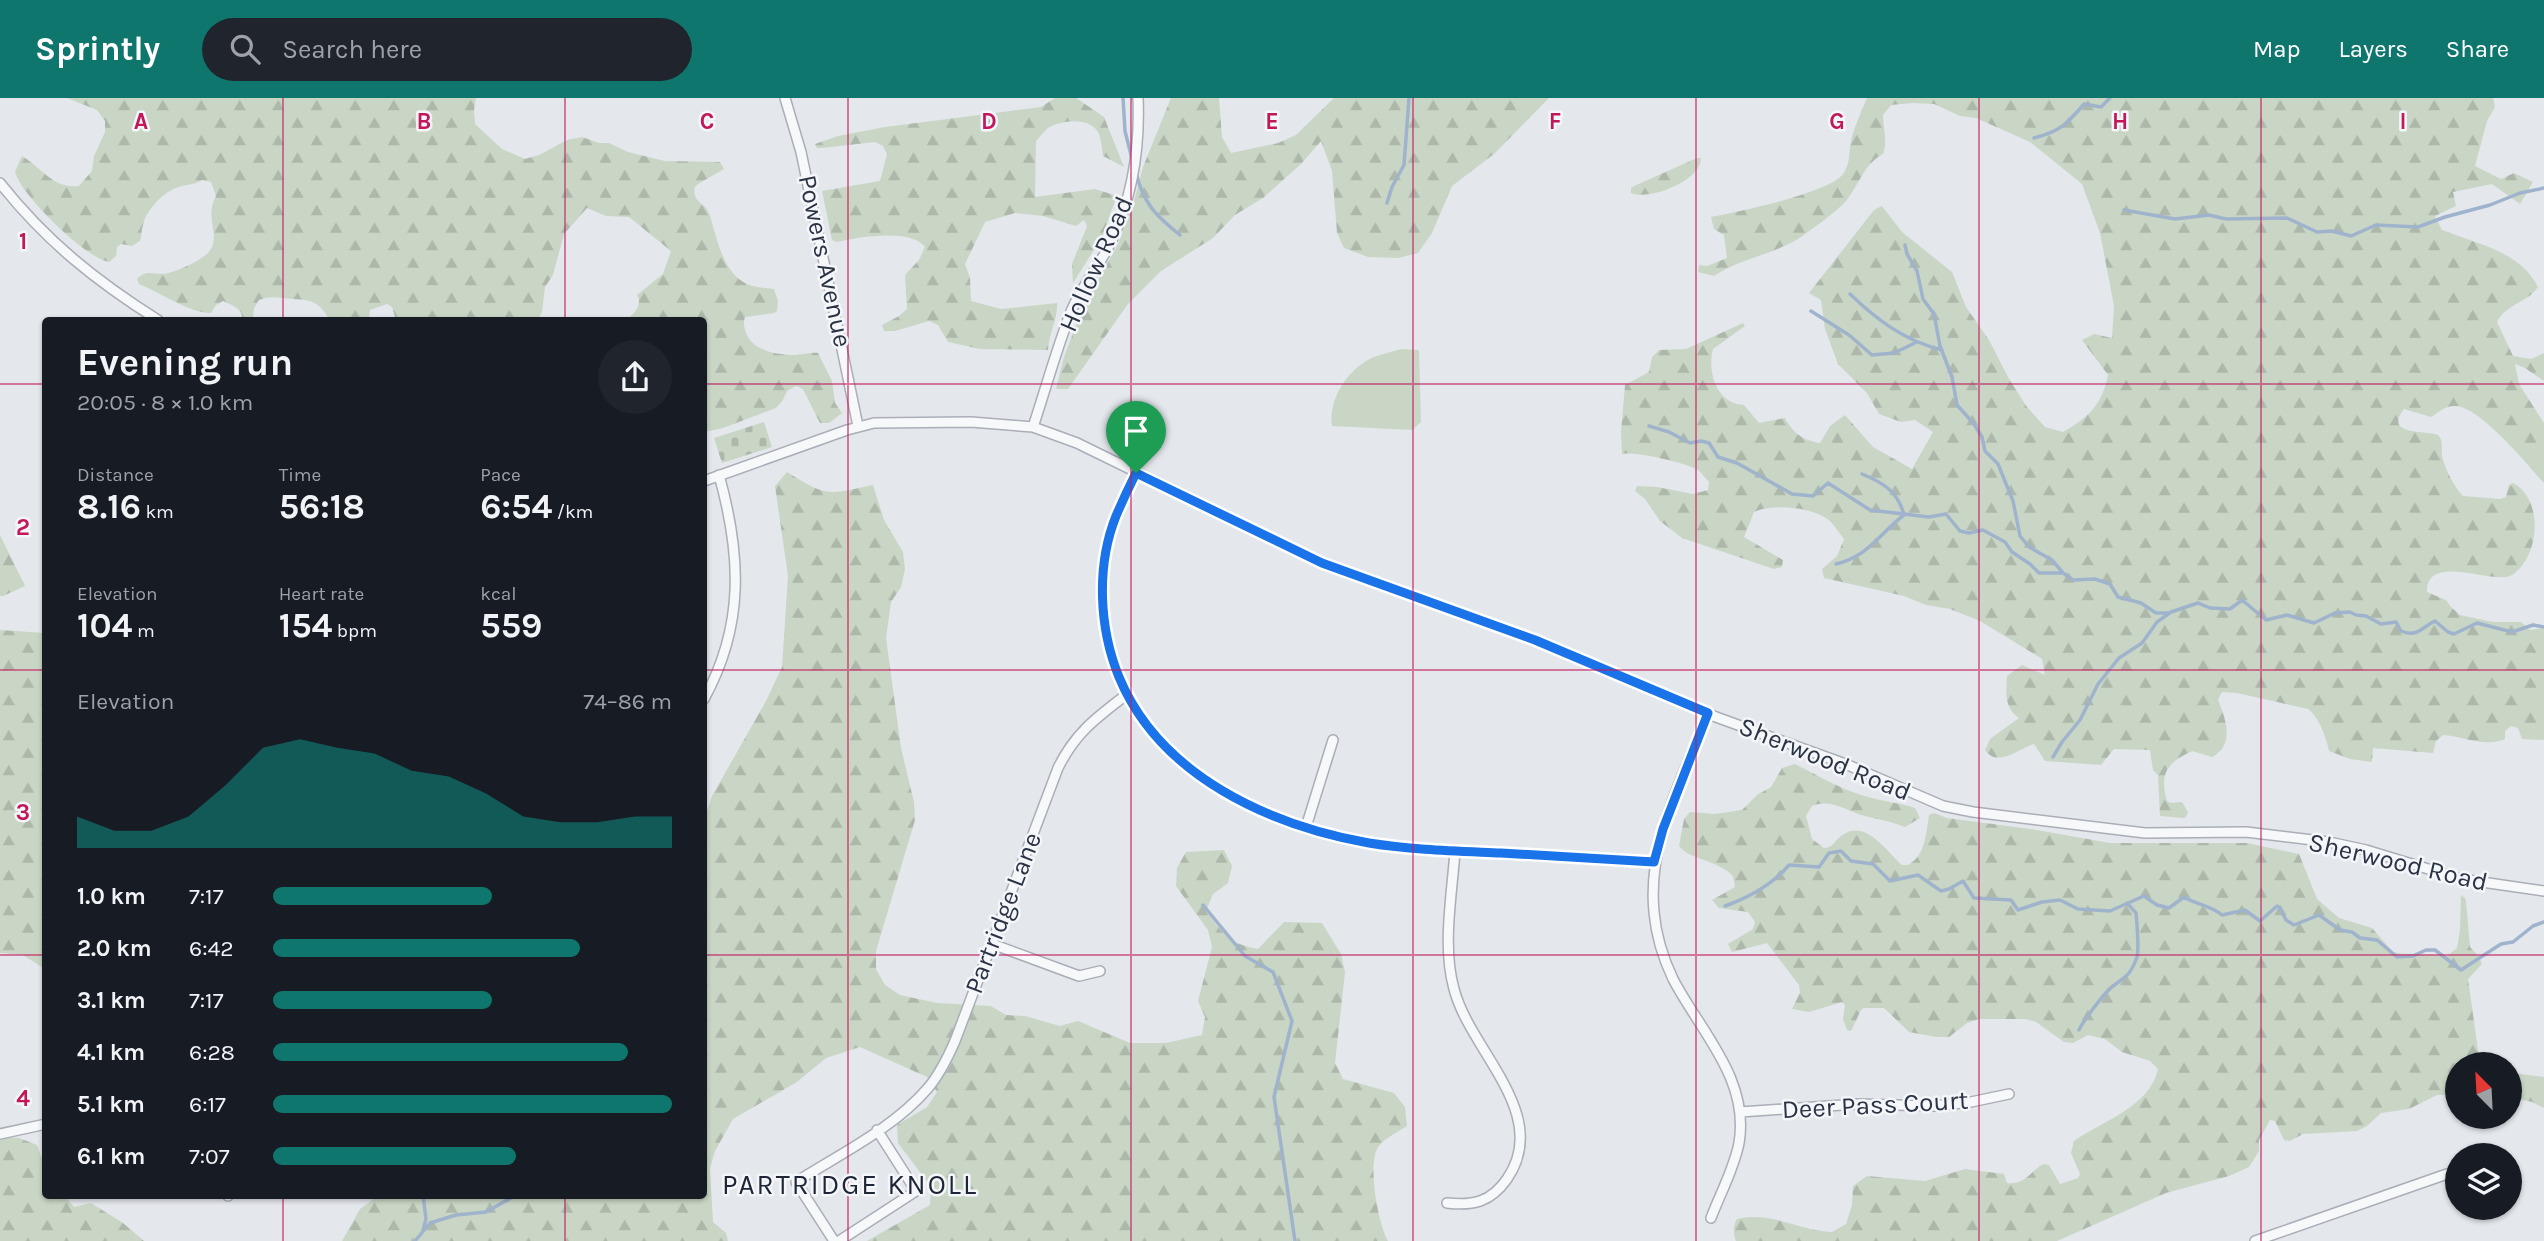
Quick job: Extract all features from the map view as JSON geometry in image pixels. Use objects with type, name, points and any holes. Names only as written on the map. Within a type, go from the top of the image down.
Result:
[{"type":"street","name":"Powers Avenue","points":[[785,98],[802,152],[858,426]]},
{"type":"street","name":"Hollow Road","points":[[1033,427],[1072,310],[1112,240],[1123,212],[1133,180],[1138,98]]},
{"type":"street","points":[[0,183],[37,226],[71,259],[124,299],[153,317]]},
{"type":"street","name":"Sherwood Road","points":[[707,480],[858,426],[891,422],[971,422],[1033,427],[1077,443],[1322,563],[1527,637],[1708,713],[1825,756],[1920,797],[1956,809],[2145,833],[2246,832],[2317,841],[2366,850],[2461,879],[2544,891]]},
{"type":"street","points":[[1136,473],[1115,518],[1103,569],[1106,634],[1126,695],[1148,729],[1183,764],[1236,797],[1306,827],[1371,843],[1455,851],[1654,862]]},
{"type":"street","points":[[707,692],[726,648],[736,591],[734,538],[719,475]]},
{"type":"street","name":"Partridge Lane","points":[[877,1130],[916,1191],[836,1241],[796,1182],[877,1130],[913,1103],[938,1074],[955,1041],[1067,750],[1076,736],[1126,695]]},
{"type":"street","points":[[1708,713],[1663,829],[1654,862],[1654,916],[1665,963],[1724,1064],[1736,1093],[1740,1112],[1739,1142],[1735,1157],[1710,1219]]},
{"type":"street","points":[[1306,827],[1333,740]]},
{"type":"street","points":[[1447,1203],[1467,1205],[1492,1195],[1513,1170],[1522,1140],[1517,1110],[1468,1025],[1454,989],[1449,947],[1455,851]]},
{"type":"street","points":[[992,944],[1079,976],[1100,971]]},
{"type":"street","name":"Deer Pass Court","points":[[1740,1112],[1857,1104],[1934,1106],[2008,1094]]},
{"type":"street","points":[[0,1134],[42,1125]]},
{"type":"street","points":[[2255,1241],[2445,1175]]},
{"type":"green space","points":[[67,98],[476,98],[475,124],[502,149],[525,159],[539,155],[567,140],[582,137],[665,161],[720,162],[724,169],[698,184],[695,187],[695,196],[707,210],[723,256],[735,275],[753,286],[774,289],[778,301],[777,311],[774,313],[745,317],[746,333],[754,344],[773,353],[818,353],[832,381],[835,403],[842,413],[829,423],[820,423],[803,389],[796,386],[787,391],[776,408],[707,431],[707,317],[629,317],[638,306],[637,295],[663,274],[671,251],[629,217],[606,216],[587,208],[564,234],[553,275],[545,287],[540,317],[395,317],[392,307],[387,304],[370,310],[369,317],[328,317],[311,301],[276,297],[259,300],[254,308],[253,317],[242,317],[239,310],[223,301],[216,305],[211,313],[185,306],[139,284],[137,279],[146,273],[163,274],[181,269],[208,253],[214,237],[211,211],[216,196],[211,182],[202,180],[165,194],[147,214],[140,241],[132,246],[121,244],[117,247],[116,256],[109,262],[85,249],[55,224],[29,195],[15,172],[22,156],[55,181],[79,186],[92,171],[94,156],[105,132],[105,121],[97,110]]},
{"type":"green space","points":[[1055,98],[1076,98],[1104,117],[1124,167],[1103,156],[1099,134],[1089,124],[1075,121],[1054,125],[1046,129],[1036,141],[1035,197],[1095,189],[1114,195],[1115,201],[1102,237],[1073,283],[1072,264],[1087,226],[1084,220],[1076,226],[1043,216],[1015,213],[985,222],[965,264],[970,278],[971,301],[1001,309],[1057,303],[1048,350],[980,349],[948,342],[938,325],[929,321],[895,331],[884,331],[882,325],[907,309],[905,275],[919,260],[925,247],[918,241],[896,236],[870,236],[837,242],[832,240],[822,191],[880,181],[887,154],[883,146],[875,142],[822,148],[817,148],[815,144],[838,136],[885,127],[1041,107]]},
{"type":"green space","points":[[1171,98],[1219,98],[1222,137],[1231,153],[1278,143],[1296,135],[1334,98],[1549,98],[1494,154],[1452,186],[1432,233],[1418,253],[1398,258],[1368,257],[1344,248],[1337,233],[1332,171],[1321,141],[1300,165],[1263,198],[1235,215],[1213,238],[1161,271],[1128,304],[1068,389],[1056,389],[1064,357],[1082,309],[1118,244],[1133,205],[1143,167]]},
{"type":"green space","points":[[1867,98],[2493,98],[2495,107],[2487,121],[2475,166],[2501,179],[2514,173],[2533,182],[2520,204],[2492,184],[2453,192],[2456,206],[2435,216],[2442,230],[2509,257],[2530,275],[2538,287],[2506,311],[2497,322],[2513,356],[2531,359],[2544,353],[2544,381],[2515,364],[2519,384],[2544,423],[2544,483],[2503,438],[2466,409],[2449,407],[2431,417],[2404,409],[2399,424],[2409,430],[2438,435],[2442,442],[2445,466],[2463,496],[2500,499],[2506,497],[2509,485],[2513,483],[2523,491],[2530,502],[2534,514],[2533,542],[2521,567],[2512,575],[2492,577],[2463,572],[2438,574],[2430,580],[2427,592],[2446,600],[2460,615],[2493,622],[2521,622],[2530,630],[2544,628],[2544,740],[2522,739],[2518,728],[2511,726],[2505,731],[2505,739],[2497,741],[2482,742],[2443,735],[2436,741],[2433,753],[2373,748],[2372,762],[2350,759],[2329,751],[2319,722],[2308,709],[2222,692],[2218,700],[2226,723],[2224,746],[2212,757],[2192,751],[2171,765],[2164,783],[2167,801],[2182,802],[2188,812],[2183,818],[2160,816],[2158,775],[2153,770],[2150,750],[2114,749],[2101,765],[2045,761],[2034,744],[2008,756],[1990,755],[1985,750],[1990,739],[2019,718],[2008,705],[2007,676],[2022,665],[2045,675],[2042,659],[1980,621],[1950,609],[1824,578],[1822,569],[1837,556],[1844,539],[1823,516],[1782,507],[1754,512],[1744,537],[1783,560],[1782,567],[1774,569],[1682,538],[1660,521],[1645,499],[1635,491],[1637,486],[1693,494],[1708,490],[1709,482],[1698,470],[1683,464],[1649,456],[1622,454],[1625,385],[1649,372],[1652,357],[1659,350],[1686,349],[1743,323],[1745,326],[1713,349],[1713,376],[1720,393],[1726,399],[1744,405],[1759,423],[1785,418],[1799,435],[1820,443],[1830,426],[1845,415],[1873,447],[1912,469],[1933,432],[1915,420],[1901,422],[1879,414],[1867,393],[1838,364],[1825,329],[1821,300],[1809,293],[1874,210],[1882,206],[1902,232],[1952,272],[1966,307],[1989,340],[2009,379],[2027,407],[2045,427],[2063,432],[2087,415],[2102,394],[2108,375],[2082,340],[2094,334],[2112,338],[2114,306],[2100,233],[2082,184],[2030,142],[1976,118],[1960,116],[1934,104],[1891,105],[1883,115],[1883,154],[1866,169],[1846,201],[1808,232],[1714,276],[1698,272],[1699,265],[1707,266],[1727,258],[1724,235],[1714,229],[1711,217],[1802,195],[1834,181],[1843,174],[1848,164],[1853,133]]},
{"type":"green space","points":[[1701,158],[1693,174],[1673,187],[1650,194],[1631,193],[1634,186]]},
{"type":"green space","points":[[1401,349],[1419,350],[1421,422],[1412,430],[1332,426],[1333,405],[1348,377],[1374,357]]},
{"type":"green space","points":[[764,422],[772,447],[722,463],[714,438]]},
{"type":"green space","points":[[787,472],[828,492],[873,485],[884,520],[903,552],[905,569],[901,587],[891,602],[886,638],[901,748],[914,802],[915,820],[876,951],[876,969],[885,985],[900,995],[937,1003],[991,1006],[1006,1015],[1025,1016],[1060,1026],[1078,1021],[1130,1043],[1166,1043],[1202,1035],[1205,1017],[1198,1001],[1212,947],[1208,930],[1176,886],[1177,868],[1186,852],[1224,850],[1232,866],[1228,883],[1213,894],[1206,911],[1233,941],[1258,949],[1284,922],[1322,923],[1341,954],[1345,972],[1335,1063],[1343,1079],[1394,1093],[1405,1107],[1407,1126],[1382,1142],[1374,1158],[1375,1195],[1388,1241],[867,1241],[930,1205],[931,1187],[898,1143],[897,1125],[927,1107],[937,1092],[927,1077],[860,1047],[826,1058],[797,1082],[733,1119],[715,1151],[710,1168],[713,1222],[726,1233],[728,1241],[342,1241],[360,1209],[374,1199],[707,1199],[707,811],[712,796],[766,701],[782,667],[788,576],[775,486]]},
{"type":"green space","points":[[0,535],[25,586],[3,596],[0,596]]},
{"type":"green space","points":[[0,630],[42,633],[42,967],[23,955],[0,953]]},
{"type":"green space","points":[[1795,764],[1852,792],[1915,808],[1920,818],[1905,827],[1831,804],[1812,806],[1806,816],[1812,839],[1824,848],[1850,831],[1859,831],[1875,838],[1902,865],[1914,861],[1922,850],[1929,815],[1934,813],[1947,818],[2110,843],[2247,843],[2299,854],[2317,899],[2339,918],[2372,928],[2393,952],[2447,956],[2457,948],[2461,895],[2466,902],[2470,947],[2482,964],[2468,979],[2478,1052],[2445,1052],[2445,1095],[2437,1095],[2409,1109],[2381,1113],[2357,1131],[2303,1134],[2290,1141],[2284,1140],[2275,1121],[2270,1120],[2259,1140],[2259,1151],[2249,1167],[2229,1176],[2166,1193],[2057,1241],[1736,1241],[1734,1230],[1737,1219],[1750,1217],[1774,1219],[1832,1232],[1846,1224],[1852,1205],[1853,1186],[1867,1176],[1925,1181],[1965,1169],[2004,1174],[2007,1183],[2013,1183],[2023,1180],[2043,1164],[2049,1165],[2060,1184],[2078,1178],[2080,1174],[2071,1153],[2074,1141],[2135,1103],[2153,1082],[2158,1069],[2150,1061],[2122,1052],[2105,1039],[2088,1035],[2073,1043],[2064,1042],[2036,1022],[2026,1019],[1979,1019],[1967,1023],[1949,1037],[1936,1037],[1909,1032],[1884,1008],[1861,1010],[1851,1031],[1847,1030],[1843,1019],[1845,1005],[1842,1002],[1809,1012],[1792,1009],[1800,993],[1799,985],[1767,943],[1732,952],[1728,944],[1753,929],[1755,922],[1748,912],[1719,908],[1712,900],[1735,887],[1733,876],[1720,866],[1689,854],[1679,846],[1684,819],[1690,812],[1715,814],[1742,810],[1757,795],[1771,787],[1782,768]]},
{"type":"green space","points":[[2522,1074],[2544,1077],[2544,1108],[2522,1100]]},
{"type":"green space","points":[[0,1137],[19,1138],[37,1145],[42,1159],[42,1199],[67,1199],[74,1207],[91,1203],[123,1223],[144,1241],[0,1241]]},
{"type":"waterway","points":[[1123,98],[1125,131],[1132,159]]},
{"type":"waterway","points":[[1387,203],[1404,165],[1409,98]]},
{"type":"waterway","points":[[2034,138],[2063,126],[2084,104],[2101,107],[2110,98]]},
{"type":"waterway","points":[[1136,173],[1152,208],[1180,235]]},
{"type":"waterway","points":[[2124,210],[2175,219],[2209,215],[2226,219],[2287,218],[2317,232],[2332,231],[2351,236],[2376,225],[2418,227],[2520,193],[2544,188]]},
{"type":"waterway","points":[[1905,245],[1917,271],[1923,299],[1934,314],[1957,405],[1982,437],[1985,451],[1998,464],[2013,501],[2020,536],[2029,547],[2052,560],[2073,580],[2095,579],[2110,584],[2118,597],[2141,603],[2156,613],[2169,613]]},
{"type":"waterway","points":[[1850,294],[1892,328],[1916,341],[1942,350]]},
{"type":"waterway","points":[[1811,311],[1849,335],[1872,355],[1894,353],[1917,342]]},
{"type":"waterway","points":[[1649,426],[1669,432],[1690,443],[1709,443],[1718,457],[1737,463],[1792,494],[1813,496],[1828,483],[1870,510],[1929,517],[1946,514],[1960,531],[1969,533],[1983,530],[2005,542],[2012,552],[2039,573],[2063,573]]},
{"type":"waterway","points":[[1862,474],[1889,489],[1898,500],[1904,515]]},
{"type":"waterway","points":[[1836,564],[1857,556],[1904,515]]},
{"type":"waterway","points":[[2053,757],[2080,720],[2098,684],[2119,658],[2142,643],[2157,622],[2171,612],[2198,603],[2210,608],[2230,609],[2242,600],[2266,620],[2287,615],[2314,623],[2335,613],[2350,612],[2381,624],[2396,622],[2401,631],[2407,633],[2419,631],[2435,621],[2454,634],[2477,623],[2512,632],[2533,625],[2544,627]]},
{"type":"waterway","points":[[1725,906],[1760,890],[1789,865],[1819,867],[1829,853],[1841,851],[1851,861],[1873,864],[1890,881],[1918,875],[1941,891],[1963,881],[1974,898],[2011,900],[2018,910],[2042,902],[2060,900],[2078,909],[2110,911],[2144,896],[2157,905],[2169,908],[2184,897],[2222,915],[2245,910],[2260,921],[2277,906],[2286,920],[2294,925],[2319,915],[2340,930],[2352,932],[2360,938],[2377,940],[2397,957],[2435,950],[2461,970],[2501,944],[2513,942],[2533,926],[2544,922]]},
{"type":"waterway","points":[[2079,1030],[2105,994],[2128,974],[2137,957],[2136,913],[2127,903]]},
{"type":"waterway","points":[[1203,905],[1245,956],[1273,972],[1292,1021],[1274,1097],[1295,1241]]},
{"type":"waterway","points":[[423,1230],[426,1219],[424,1199]]},
{"type":"waterway","points":[[415,1241],[430,1223],[456,1215],[486,1212],[509,1199]]},
{"type":"district","name":"PARTRIDGE KNOLL","points":[[850,1184]]},
{"type":"route","points":[[1136,473],[1280,545],[1348,574],[1476,617],[1708,713],[1663,829],[1654,862],[1400,847],[1345,838],[1269,814],[1207,781],[1183,764],[1148,729],[1126,695],[1108,646],[1104,622],[1103,569],[1107,547],[1115,518],[1136,473]]}]
